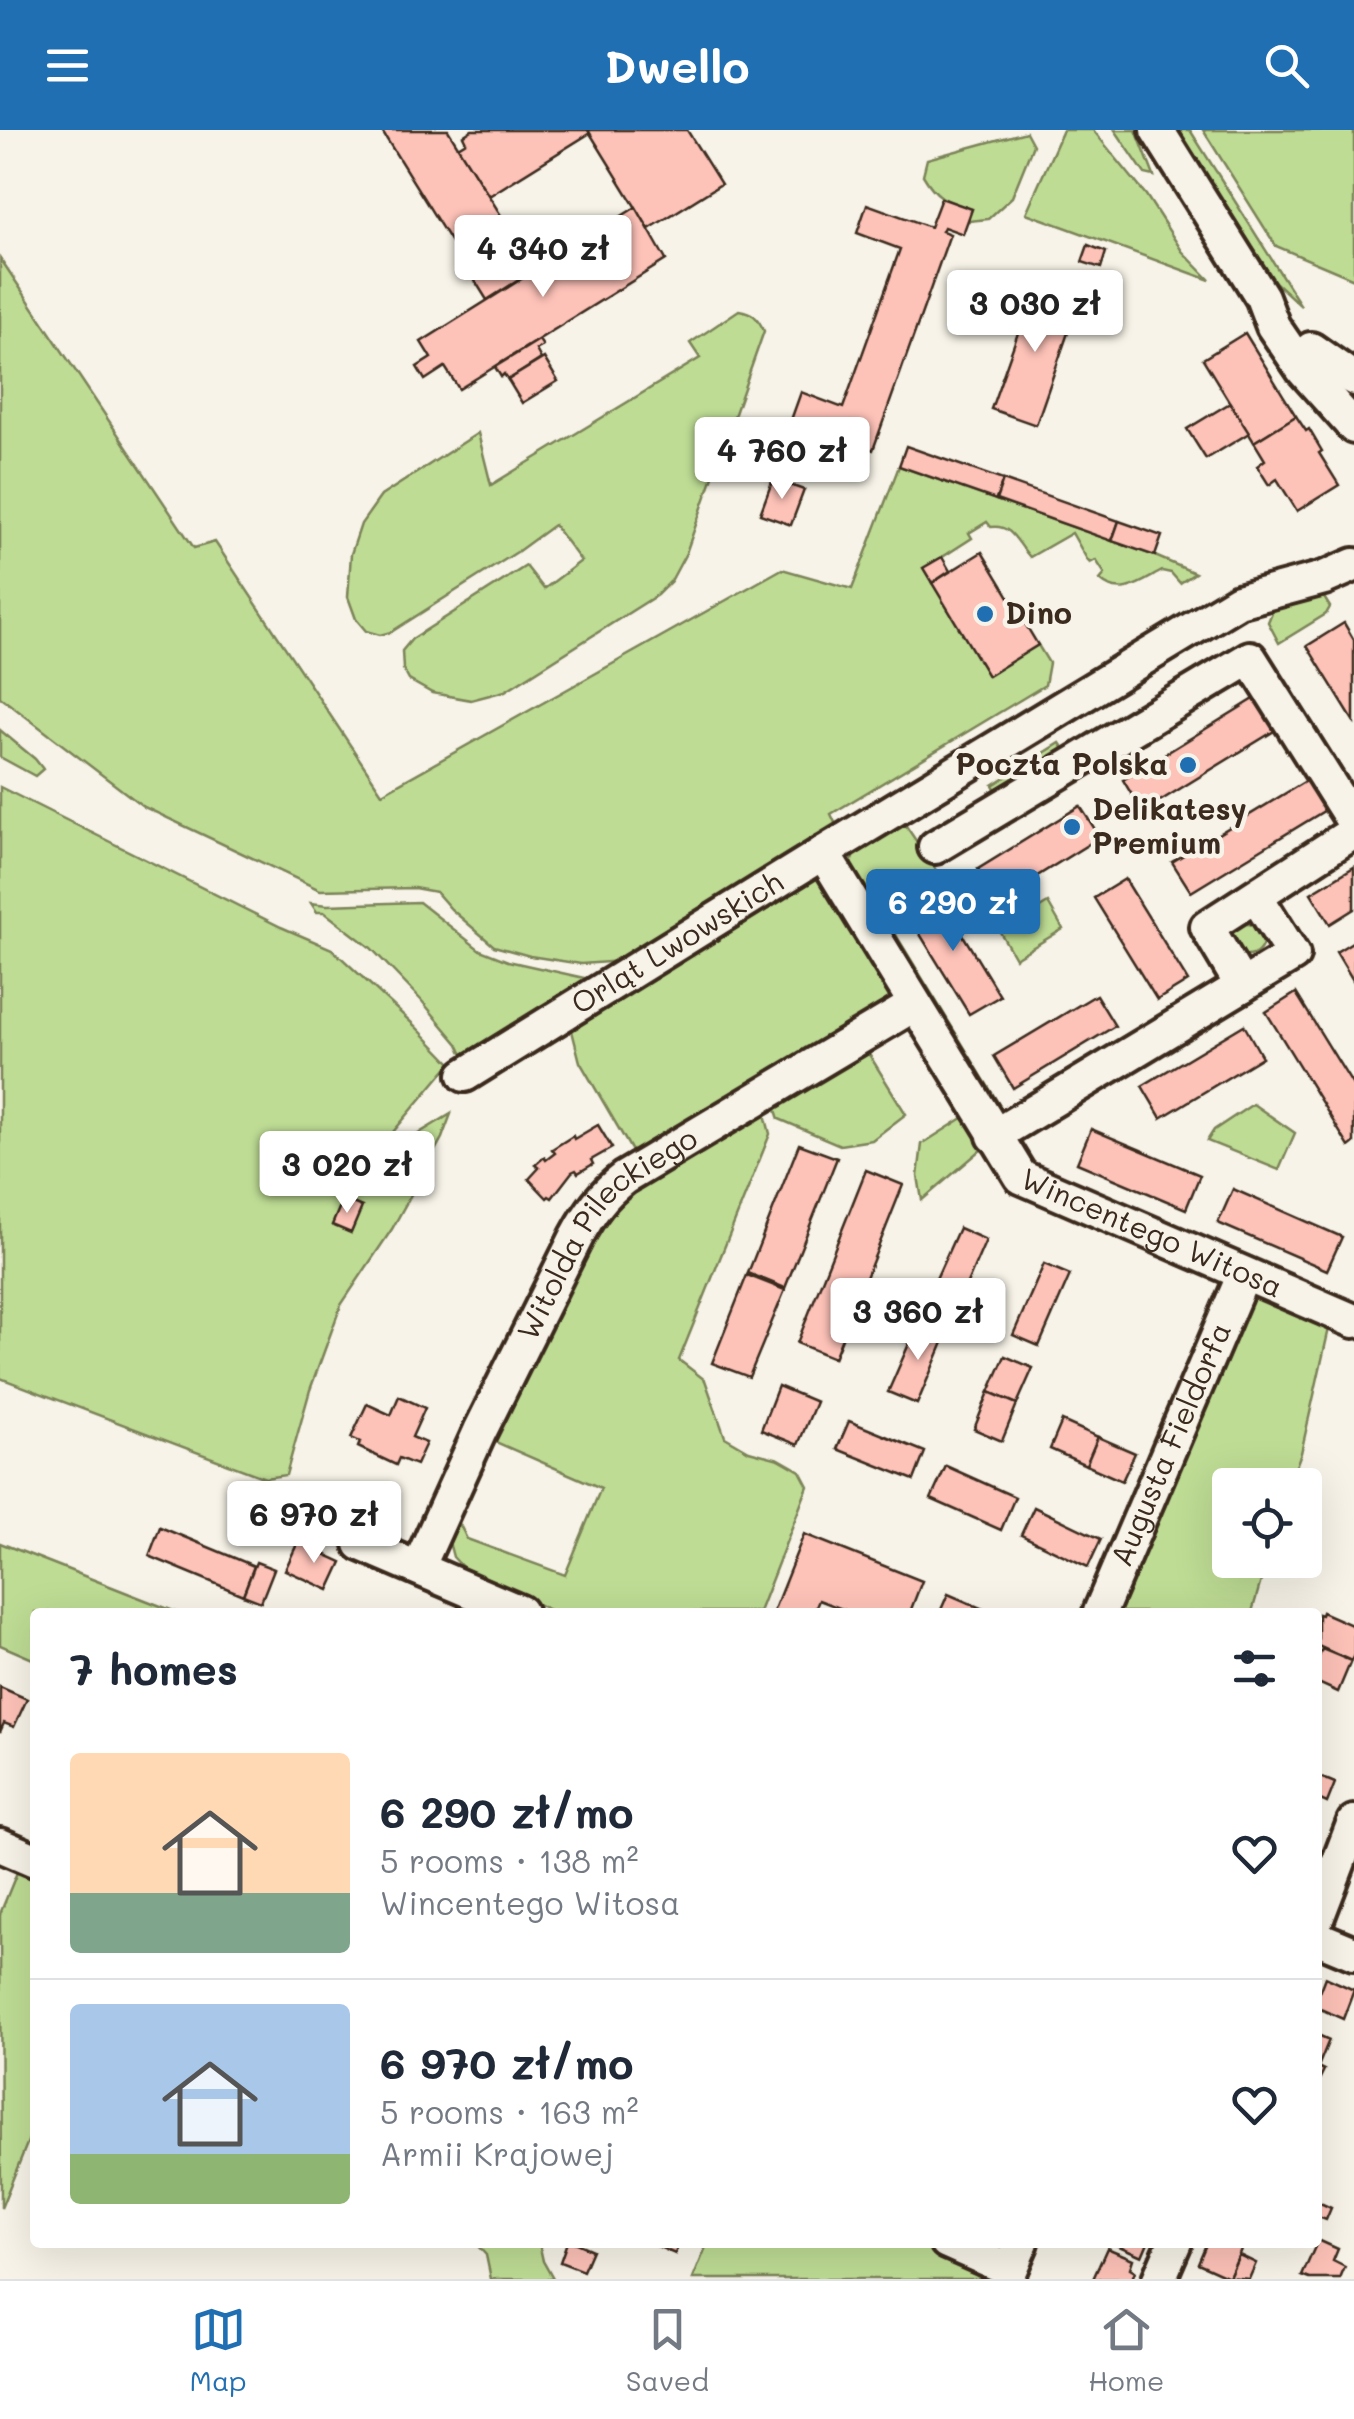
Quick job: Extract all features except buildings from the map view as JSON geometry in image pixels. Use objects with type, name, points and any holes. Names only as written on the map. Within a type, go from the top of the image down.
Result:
[{"type":"street","points":[[1157,130],[1262,297],[1272,326],[1303,370],[1354,427]]},
{"type":"street","points":[[1262,297],[1287,317],[1354,398]]},
{"type":"street","points":[[1312,349],[1354,378]]},
{"type":"street","name":"Orląt Lwowskich","points":[[1308,581],[1354,546]]},
{"type":"street","name":"Orląt Lwowskich","points":[[466,1075],[1238,600],[1324,578],[1354,565]]},
{"type":"street","points":[[936,847],[1250,658],[1354,823]]},
{"type":"street","points":[[1242,986],[1207,928],[1354,832]]},
{"type":"street","name":"Wincentego Witosa","points":[[822,854],[1020,1177],[1354,1321]]},
{"type":"street","points":[[994,1136],[1293,955],[1256,896]]},
{"type":"street","name":"Witolda Pileckiego","points":[[418,1568],[480,1431],[577,1236],[607,1191],[914,1005]]},
{"type":"street","name":"Augusta Fieldorfa","points":[[1102,1608],[1244,1274]]},
{"type":"street","points":[[361,1544],[511,1608]]},
{"type":"street","points":[[1322,1906],[1354,1822]]},
{"type":"street","points":[[0,1845],[30,1858]]},
{"type":"street","points":[[1322,1940],[1354,1953]]},
{"type":"street","points":[[960,2248],[1010,2270],[1019,2248]]},
{"type":"street","points":[[1159,2279],[1172,2248]]},
{"type":"green space","points":[[1063,130],[1093,130],[1146,195],[1182,251],[1210,280],[1026,213]]},
{"type":"green space","points":[[1115,130],[1136,130],[1154,176],[1145,174]]},
{"type":"green space","points":[[1178,130],[1190,130],[1301,306],[1275,282]]},
{"type":"green space","points":[[1203,130],[1354,130],[1354,279],[1276,246]]},
{"type":"green space","points":[[1026,132],[1033,145],[1012,197],[988,219],[968,221],[972,209],[943,198],[923,175],[927,159]]},
{"type":"green space","points":[[0,258],[194,548],[215,542],[382,793],[782,569],[852,589],[899,466],[1195,573],[1180,583],[1171,573],[1162,571],[1131,587],[1116,588],[1100,580],[1105,574],[1096,560],[1088,561],[1072,533],[1030,557],[1010,532],[987,522],[969,533],[972,538],[924,569],[988,675],[1038,645],[1049,663],[1045,685],[831,814],[838,829],[623,961],[581,964],[530,956],[494,946],[436,892],[414,888],[320,890],[144,807],[0,697]]},
{"type":"green space","points":[[739,310],[754,316],[764,331],[686,553],[671,581],[657,595],[505,691],[471,700],[432,693],[409,680],[403,669],[402,651],[412,639],[526,566],[544,589],[581,561],[554,525],[391,632],[380,635],[366,631],[356,619],[348,597],[351,554],[361,524],[381,496],[478,433],[491,485],[700,358],[690,343]]},
{"type":"green space","points":[[1320,591],[1330,607],[1326,614],[1279,643],[1268,622],[1275,605]]},
{"type":"green space","points":[[0,730],[43,769],[35,776],[0,757]]},
{"type":"green space","points":[[1060,743],[1069,756],[1001,798],[993,785]]},
{"type":"green space","points":[[0,787],[332,949],[451,1063],[367,1163],[370,1171],[451,1114],[392,1229],[341,1305],[310,1390],[286,1475],[265,1478],[0,1378]]},
{"type":"green space","points":[[904,823],[940,876],[882,912],[1005,1114],[1000,1115],[849,870],[855,851]]},
{"type":"green space","points":[[807,873],[824,882],[893,992],[892,1002],[642,1159],[633,1153],[580,1062],[569,1019]]},
{"type":"green space","points":[[419,902],[480,950],[508,961],[589,979],[465,1059],[458,1044],[421,1000],[371,948],[324,912],[317,912],[311,903]]},
{"type":"green space","points":[[1048,903],[1063,929],[1015,958],[1000,932]]},
{"type":"green space","points":[[1247,924],[1259,928],[1263,940],[1259,952],[1247,956],[1235,952],[1231,940],[1235,928]]},
{"type":"green space","points":[[862,1043],[906,1114],[872,1140],[840,1145],[779,1119],[774,1104]]},
{"type":"green space","points":[[956,1094],[988,1144],[922,1200],[918,1176],[922,1144],[966,1116],[953,1097]]},
{"type":"green space","points":[[1253,1104],[1295,1133],[1279,1170],[1207,1141],[1214,1130]]},
{"type":"green space","points":[[755,1111],[765,1114],[770,1134],[679,1360],[705,1380],[725,1437],[800,1471],[808,1486],[761,1608],[545,1608],[467,1572],[453,1557],[449,1542],[456,1517],[467,1539],[565,1575],[601,1488],[491,1440],[589,1240],[630,1191]]},
{"type":"green space","points":[[1252,1292],[1330,1324],[1295,1468],[1212,1468],[1212,1578],[1262,1578],[1253,1608],[1117,1608]]},
{"type":"green space","points":[[0,1543],[166,1608],[30,1608],[30,1658],[0,1645]]},
{"type":"green space","points":[[22,1860],[30,1864],[30,2136],[1,2208],[0,1914]]},
{"type":"green space","points":[[480,2248],[540,2248],[553,2279],[491,2279],[486,2255]]},
{"type":"green space","points":[[706,2248],[927,2248],[986,2267],[993,2279],[693,2279]]},
{"type":"place","name":"Dino","points":[[985,614]]},
{"type":"place","name":"Poczta Polska","points":[[1188,765]]},
{"type":"place","name":"Delikatesy Premium","points":[[1072,827]]}]
